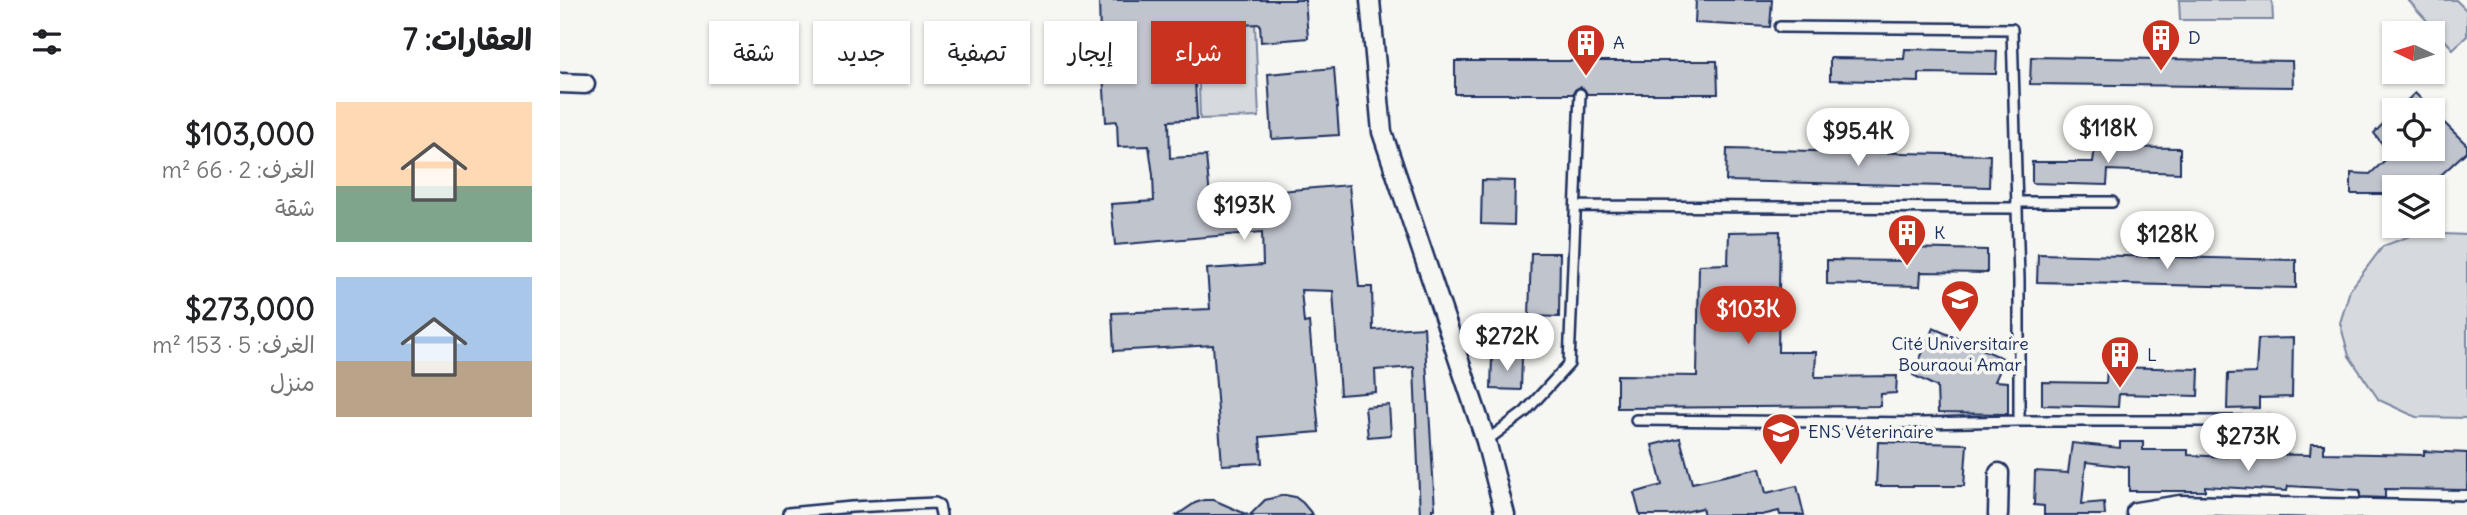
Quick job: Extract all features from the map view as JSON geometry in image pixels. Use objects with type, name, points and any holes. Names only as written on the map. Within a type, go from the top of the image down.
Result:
[{"type":"street","points":[[1370,0],[1382,132],[1486,440],[1505,515]]},
{"type":"street","points":[[560,83],[585,84]]},
{"type":"street","points":[[1998,515],[1999,472]]},
{"type":"street","points":[[2136,512],[2467,511]]},
{"type":"lane","points":[[1780,27],[2012,29],[2019,421]]},
{"type":"lane","points":[[1486,440],[1525,412],[1569,364],[1580,94]]},
{"type":"lane","points":[[1576,206],[2017,205],[2112,202]]},
{"type":"lane","points":[[1636,419],[1923,423],[2268,421]]},
{"type":"lane","points":[[788,513],[935,503],[942,515]]},
{"type":"shaded area","points":[[2179,0],[2272,0],[2273,20],[2180,20]]},
{"type":"shaded area","points":[[2408,0],[2456,0],[2467,11],[2467,36],[2453,49],[2445,40],[2445,21],[2427,21]]},
{"type":"shaded area","points":[[1246,24],[1255,24],[1259,117],[1200,119],[1199,84],[1246,84]]},
{"type":"shaded area","points":[[2467,235],[2467,418],[2416,417],[2379,400],[2349,356],[2340,323],[2350,290],[2383,246],[2405,238]]},
{"type":"building","points":[[1099,0],[1305,0],[1308,38],[1261,42],[1260,24],[1246,25],[1246,21],[1151,21],[1151,84],[1195,84],[1197,119],[1169,121],[1170,158],[1206,156],[1210,197],[1349,185],[1359,287],[1372,287],[1373,330],[1424,327],[1435,509],[1432,509],[1432,515],[1420,515],[1414,367],[1375,370],[1376,392],[1340,395],[1333,291],[1301,290],[1304,323],[1309,322],[1319,432],[1260,437],[1262,463],[1222,465],[1213,345],[1114,351],[1112,313],[1210,309],[1207,269],[1263,265],[1262,232],[1115,245],[1111,204],[1154,201],[1153,175],[1149,146],[1118,147],[1117,121],[1106,122],[1104,84],[1137,84],[1137,21],[1100,21]]},
{"type":"building","points":[[1696,0],[1772,0],[1770,27],[1695,23]]},
{"type":"building","points":[[1905,49],[1997,51],[1996,74],[1919,73],[1919,82],[1830,80],[1830,58],[1904,59]]},
{"type":"building","name":"D","points":[[2031,57],[2292,61],[2293,87],[2030,84]]},
{"type":"building","name":"A","points":[[1455,61],[1717,61],[1718,94],[1587,94],[1580,87],[1573,94],[1455,94]]},
{"type":"building","points":[[1334,68],[1339,135],[1272,139],[1268,74]]},
{"type":"building","points":[[2445,124],[2467,145],[2467,151],[2441,175],[2382,175],[2382,194],[2351,194],[2351,173],[2370,174],[2384,161],[2445,161]]},
{"type":"building","points":[[2382,125],[2382,144],[2374,133]]},
{"type":"building","points":[[2095,147],[2180,148],[2180,173],[2108,170],[2107,185],[2032,183],[2032,162],[2093,162]]},
{"type":"building","points":[[1727,149],[1990,155],[1989,187],[1726,181]]},
{"type":"building","points":[[1482,180],[1515,181],[1514,225],[1481,224]]},
{"type":"building","points":[[1780,231],[1778,352],[1816,352],[1815,377],[1897,376],[1896,393],[1881,394],[1880,406],[1617,408],[1617,375],[1697,376],[1699,265],[1728,264],[1729,232]]},
{"type":"building","name":"K","points":[[1906,248],[1987,250],[1987,273],[1921,272],[1920,286],[1827,284],[1827,260],[1905,261]]},
{"type":"building","points":[[1531,253],[1560,253],[1559,317],[1529,316]]},
{"type":"building","points":[[2038,254],[2296,260],[2296,288],[2037,282]]},
{"type":"building","points":[[1933,328],[2005,359],[1995,381],[2008,382],[2008,414],[1938,413],[1937,387],[1913,375]]},
{"type":"building","points":[[2293,338],[2292,397],[2259,398],[2259,408],[2227,409],[2228,374],[2256,373],[2258,339]]},
{"type":"building","points":[[1492,357],[1522,357],[1521,390],[1491,389]]},
{"type":"building","name":"L","points":[[2107,367],[2199,369],[2198,396],[2119,394],[2118,407],[2042,405],[2042,382],[2106,383]]},
{"type":"building","points":[[1389,405],[1391,435],[1368,437],[1365,407]]},
{"type":"building","points":[[1680,438],[1692,483],[1760,468],[1766,493],[1797,486],[1804,515],[1780,515],[1779,511],[1762,515],[1704,515],[1702,508],[1672,515],[1640,515],[1634,493],[1662,485],[1652,445]]},
{"type":"building","points":[[1878,442],[1967,444],[1964,486],[1876,486]]},
{"type":"building","points":[[2120,442],[2143,442],[2143,450],[2188,450],[2188,455],[2227,457],[2227,449],[2247,450],[2247,454],[2310,455],[2311,444],[2324,444],[2324,453],[2467,453],[2467,490],[2385,489],[2385,498],[2360,497],[2360,490],[2288,486],[2287,491],[2205,486],[2205,491],[2129,491],[2129,467],[2086,462],[2082,504],[2104,502],[2105,515],[2044,515],[2044,506],[2034,505],[2035,471],[2068,473],[2072,443],[2120,448]]},
{"type":"building","points":[[1285,495],[1295,497],[1313,515],[1250,515],[1265,500]]},
{"type":"building","points":[[1204,500],[1214,500],[1248,515],[1177,515]]},
{"type":"place","name":"D","points":[[2161,72]]},
{"type":"place","name":"A","points":[[1586,77]]},
{"type":"place","name":"K","points":[[1907,267]]},
{"type":"place","name":"Cité Universitaire Bouraoui Amar","points":[[1960,333]]},
{"type":"place","name":"L","points":[[2120,389]]},
{"type":"place","name":"ENS Véterinaire","points":[[1781,466]]}]
